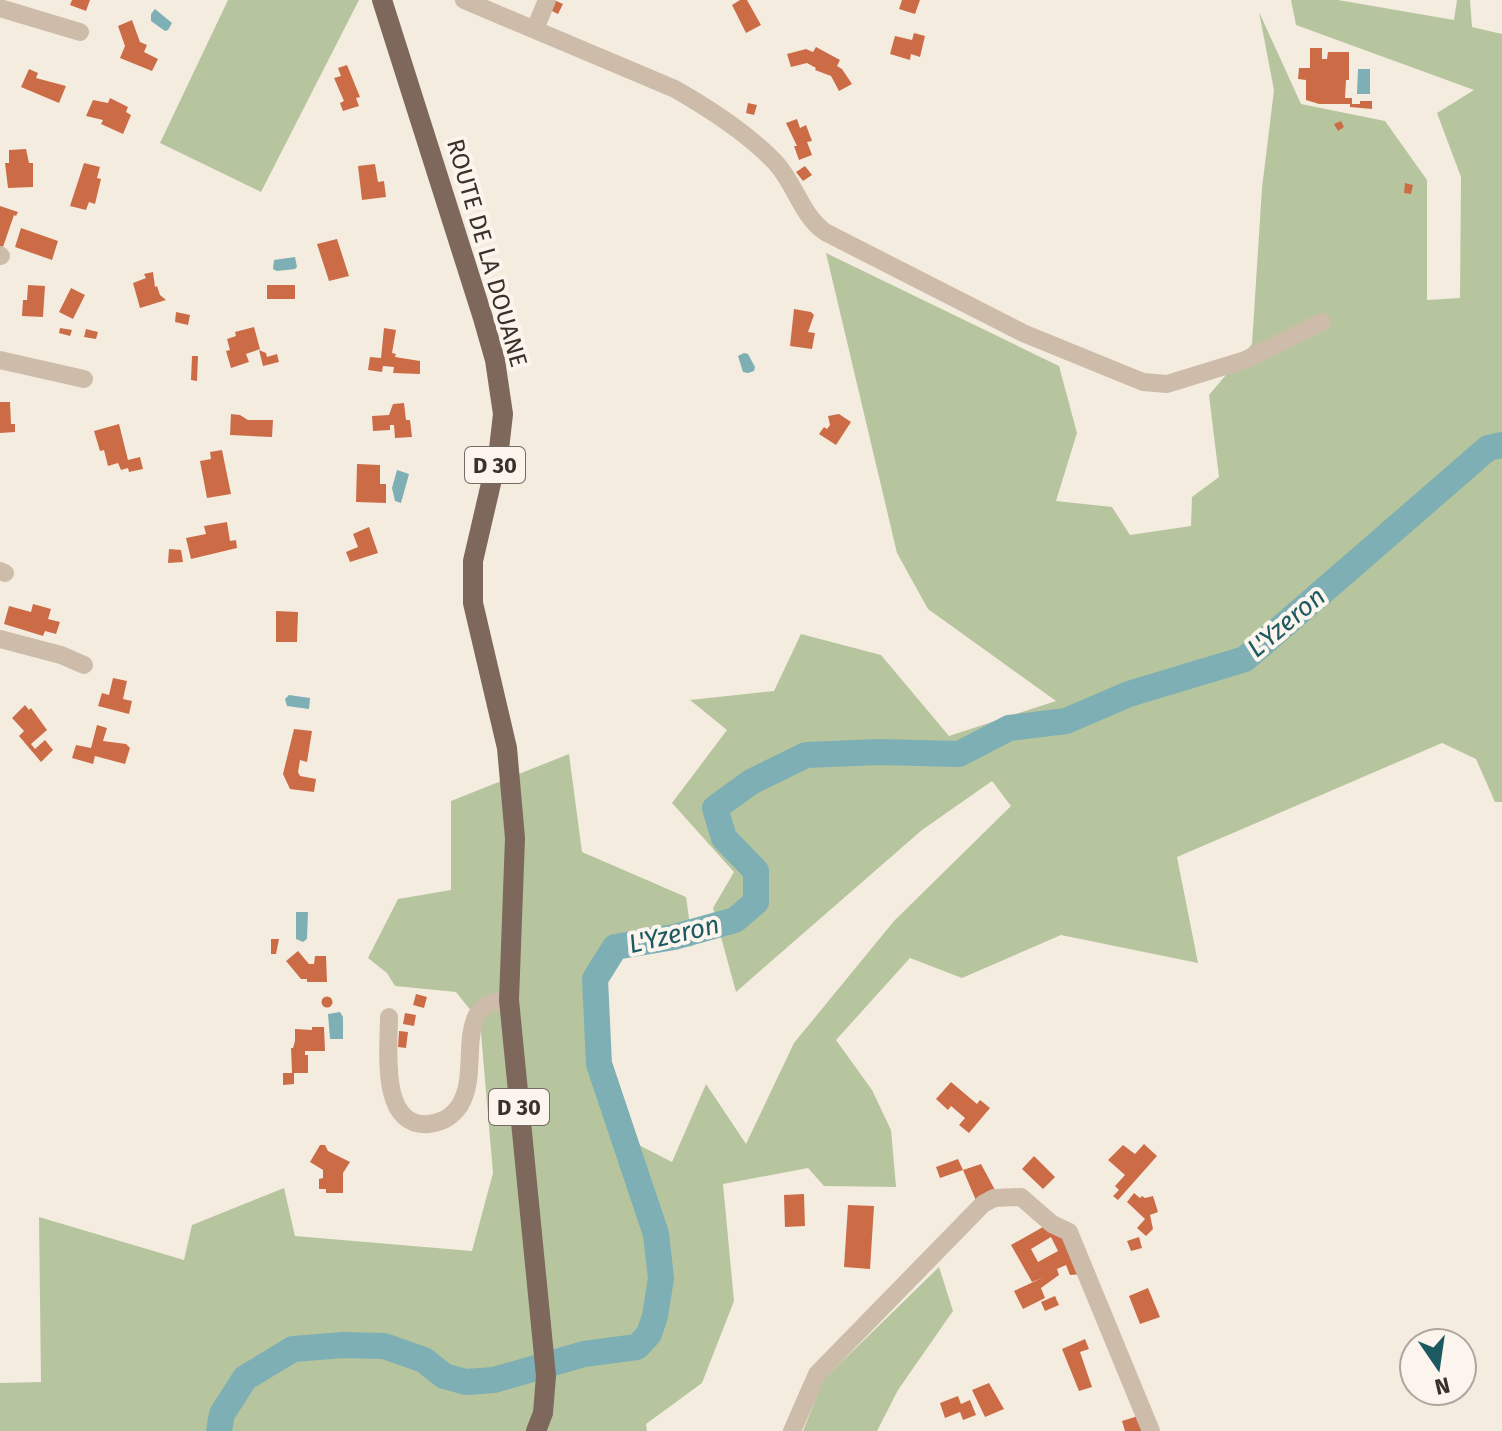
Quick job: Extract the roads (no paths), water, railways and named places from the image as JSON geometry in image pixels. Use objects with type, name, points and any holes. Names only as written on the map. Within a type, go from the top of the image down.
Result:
[{"type":"main road","name":"ROUTE DE LA DOUANE","points":[[382,0],[483,318],[495,360],[503,414],[499,449],[473,561],[473,603],[507,748],[515,838],[509,1000],[546,1391],[543,1413],[536,1431]]},
{"type":"street","points":[[464,0],[675,89],[708,109],[776,164],[814,224],[836,239],[1023,333],[1143,382],[1167,384],[1245,360],[1322,322]]},
{"type":"street","points":[[535,29],[547,0]]},
{"type":"street","points":[[0,8],[80,32]]},
{"type":"street","points":[[0,360],[84,379]]},
{"type":"street","points":[[0,639],[61,655],[84,665]]},
{"type":"street","points":[[389,1017],[391,1092],[397,1110],[408,1119],[428,1124],[448,1119],[461,1103],[471,1065],[473,1029],[478,1014],[489,1003],[509,1000]]},
{"type":"street","points":[[792,1431],[817,1374],[957,1228],[983,1204],[1007,1196],[1021,1197],[1052,1224],[1069,1232],[1151,1431]]},
{"type":"water","points":[[155,9],[172,23],[168,30],[151,21]]},
{"type":"water","points":[[1358,69],[1370,69],[1370,94],[1357,94]]},
{"type":"water","points":[[295,257],[295,269],[273,269],[274,260]]},
{"type":"water","points":[[748,354],[754,371],[743,372],[738,356]]},
{"type":"water","points":[[397,470],[409,474],[401,503],[395,501],[392,488]]},
{"type":"water","points":[[289,695],[310,698],[309,709],[287,706],[285,699]]},
{"type":"water","points":[[296,912],[308,912],[307,939],[303,942],[296,939]]},
{"type":"water","points":[[340,1012],[343,1017],[343,1039],[330,1039],[328,1014]]},
{"type":"waterway","name":"L'Yzeron","points":[[219,1431],[222,1414],[245,1378],[293,1349],[384,1346],[424,1360],[444,1376],[466,1382],[494,1380],[584,1354],[637,1347],[649,1334],[661,1278],[656,1234],[599,1064],[595,979],[615,947],[674,937],[735,920],[756,902],[756,871],[724,838],[715,808],[751,782],[806,755],[879,752],[959,754],[1009,728],[1066,721],[1129,694],[1245,659],[1488,448],[1502,445]]}]
